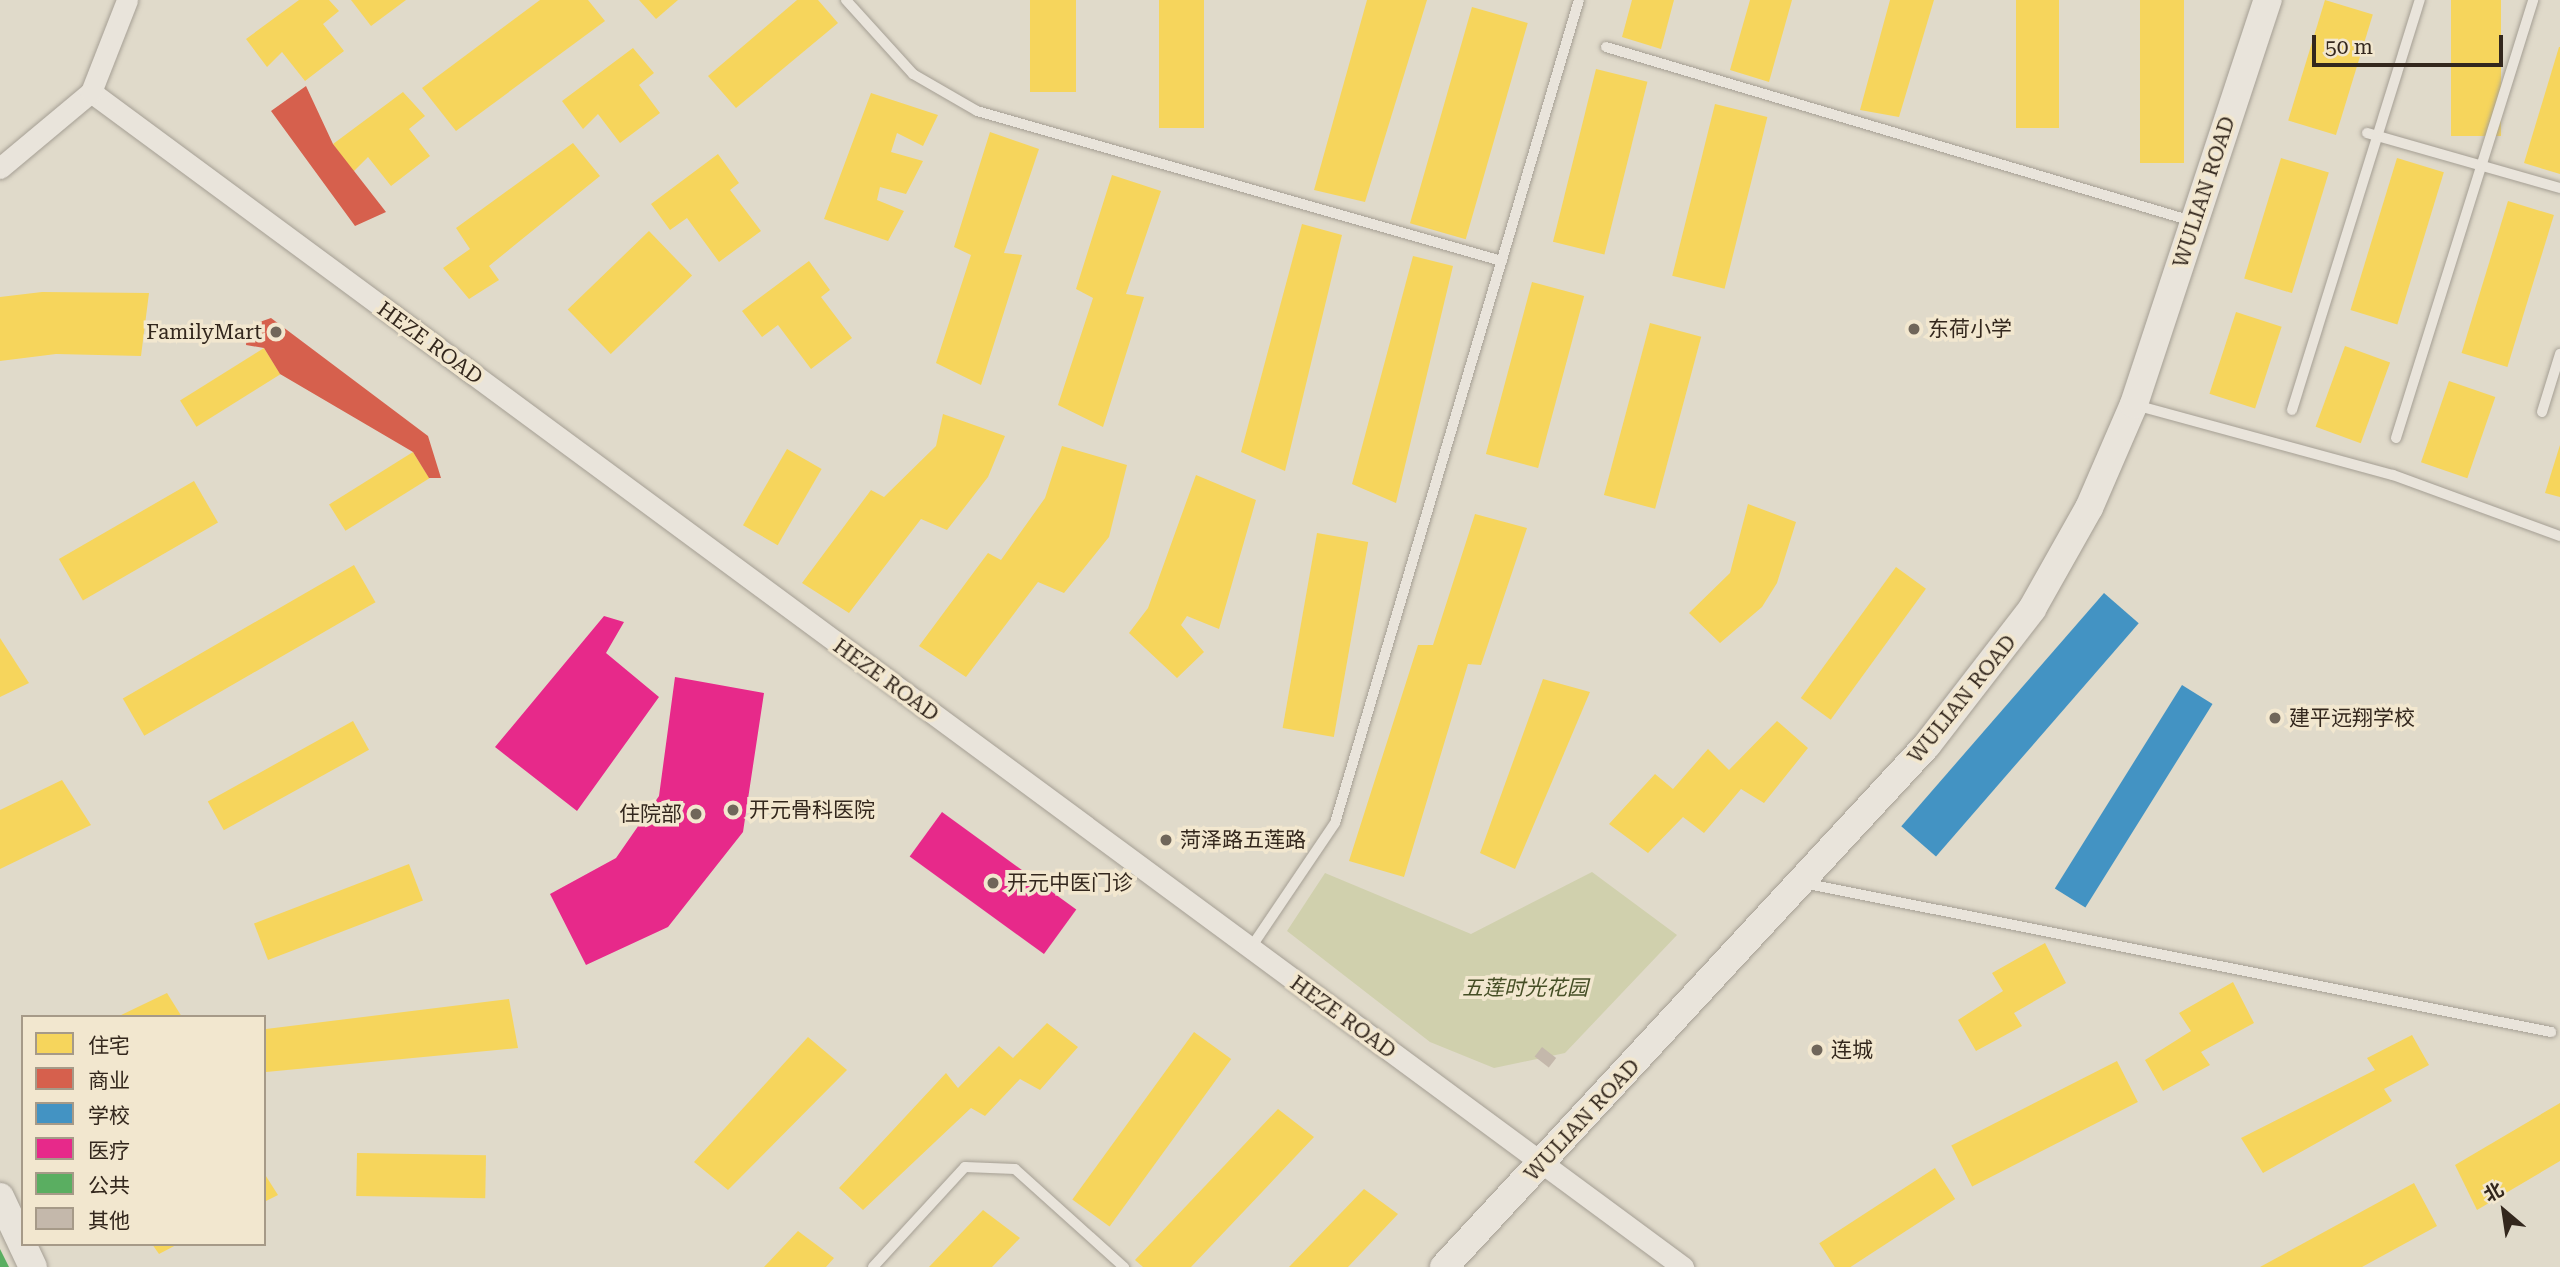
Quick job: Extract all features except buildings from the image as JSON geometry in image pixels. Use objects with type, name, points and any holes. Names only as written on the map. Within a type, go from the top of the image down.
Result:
[{"type":"street","points":[[0,168],[91,92],[127,0]]},
{"type":"street","name":"WULIAN ROAD","points":[[1444,1267],[1927,745],[2000,655],[2073,538],[2134,404],[2268,0]]},
{"type":"street","name":"HEZE ROAD","points":[[91,92],[1683,1267]]},
{"type":"street","points":[[0,1197],[21,1242]]},
{"type":"street","points":[[23,1246],[33,1267]]},
{"type":"lane","points":[[846,0],[913,75],[977,111],[1502,261]]},
{"type":"lane","points":[[1251,949],[1335,823],[1580,0]]},
{"type":"lane","points":[[2292,410],[2372,135],[2420,0]]},
{"type":"lane","points":[[2396,438],[2533,0]]},
{"type":"lane","points":[[1606,47],[2195,222]]},
{"type":"lane","points":[[2372,135],[2560,187]]},
{"type":"lane","points":[[2542,412],[2560,354]]},
{"type":"lane","points":[[2134,404],[2393,475],[2560,536]]},
{"type":"lane","points":[[1801,883],[2552,1032]]},
{"type":"lane","points":[[873,1267],[965,1167],[1015,1169],[1124,1267]]},
{"type":"green space","name":"五莲时光花园","points":[[1592,872],[1677,935],[1565,1053],[1494,1068],[1430,1042],[1287,931],[1325,873],[1471,934]]},
{"type":"place","name":"东荷小学","points":[[1914,329]]},
{"type":"place","name":"FamilyMart","points":[[276,332]]},
{"type":"place","name":"建平远翔学校","points":[[2275,718]]},
{"type":"place","name":"开元骨科医院","points":[[733,810]]},
{"type":"place","name":"住院部","points":[[696,814]]},
{"type":"place","name":"菏泽路五莲路","points":[[1166,840]]},
{"type":"place","name":"开元中医门诊","points":[[993,883]]},
{"type":"place","name":"连城","points":[[1817,1050]]}]
